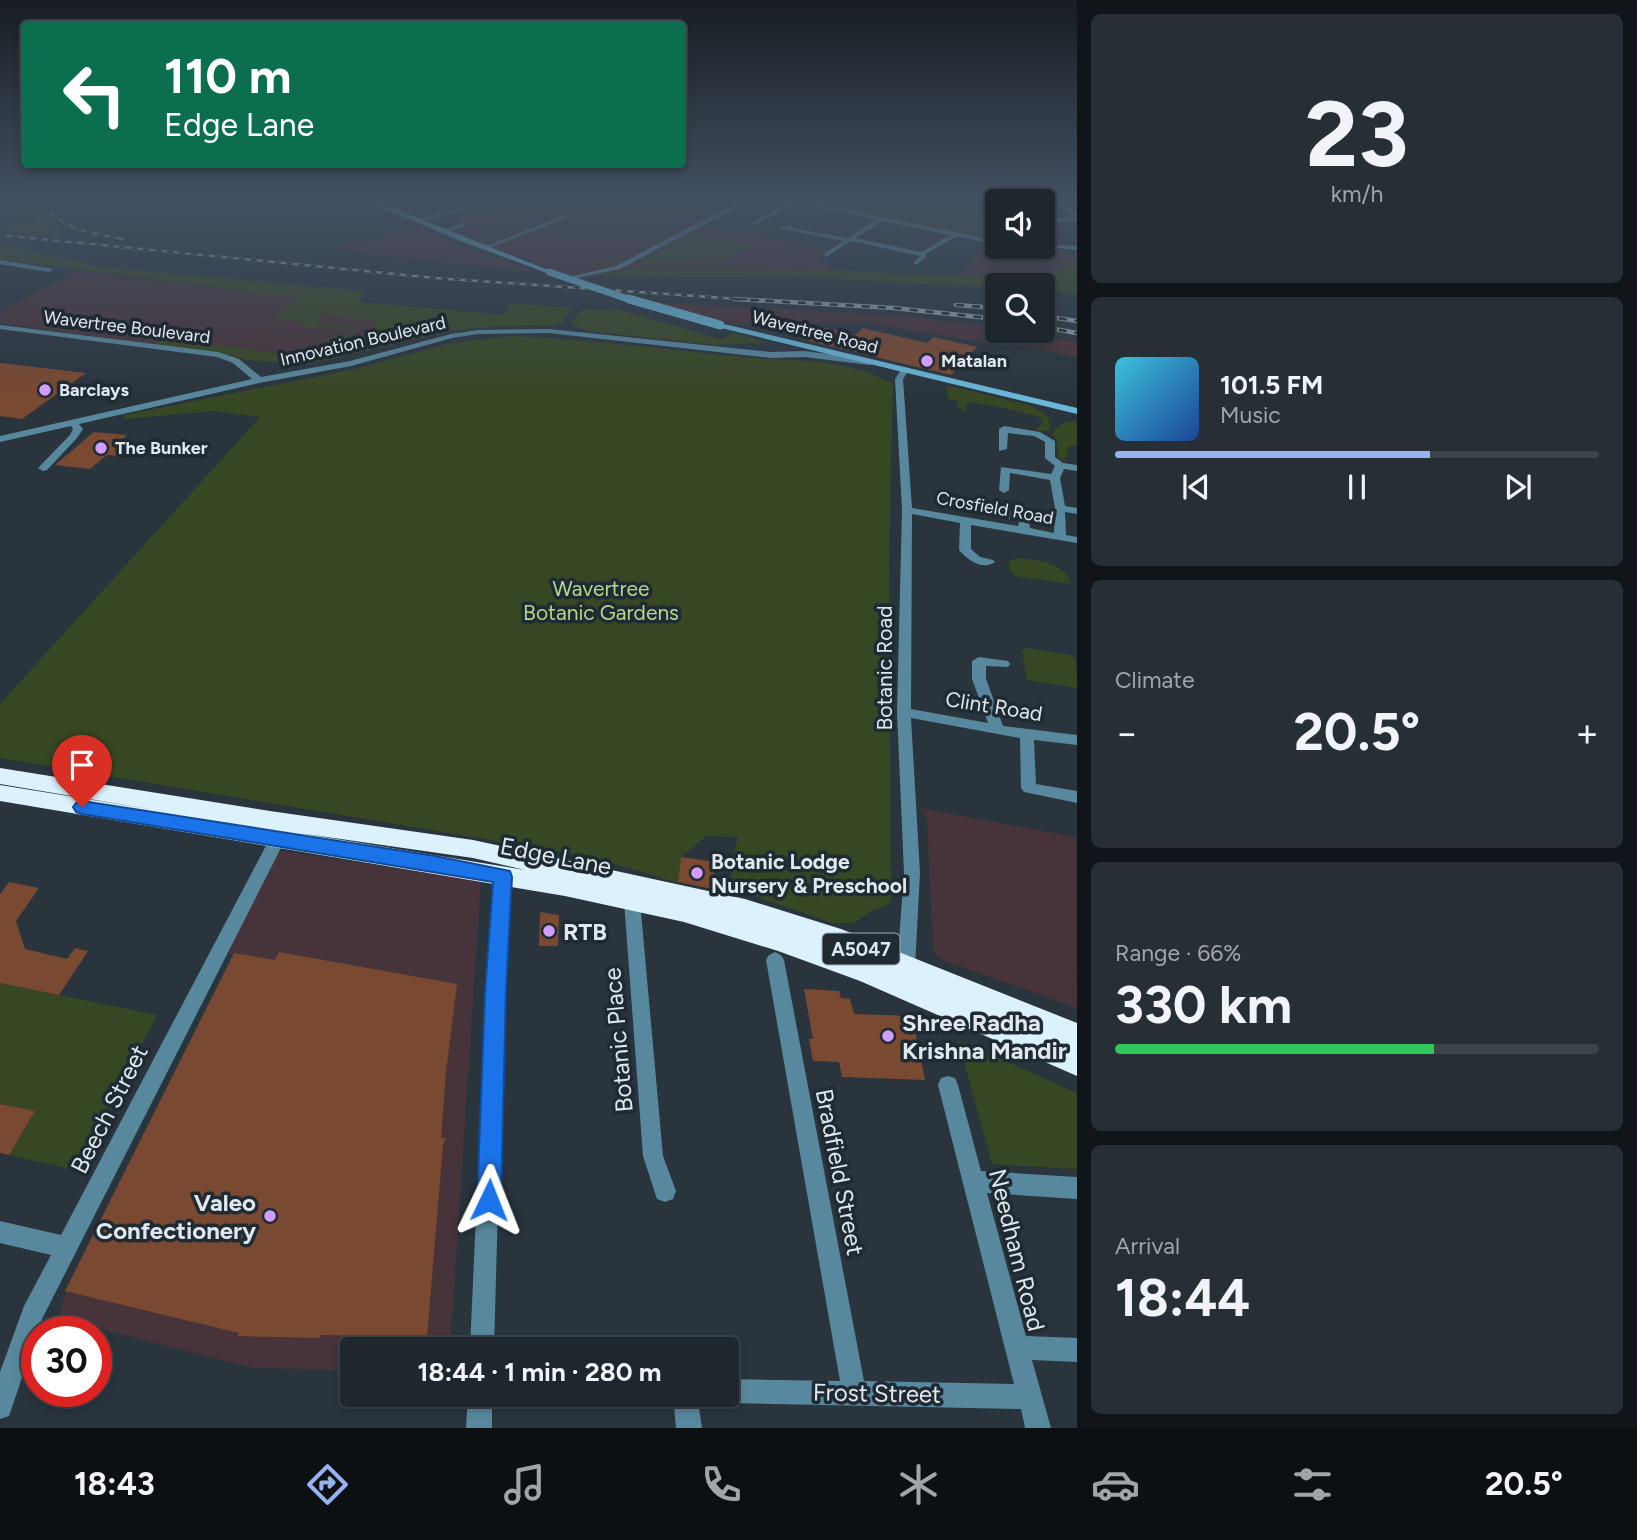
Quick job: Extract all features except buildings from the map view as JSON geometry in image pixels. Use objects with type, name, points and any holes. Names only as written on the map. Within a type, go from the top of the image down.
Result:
[{"type":"highway","name":"Edge Lane","points":[[0,776],[270,820],[473,849],[635,892],[785,920],[1077,1036]]},
{"type":"highway","name":"Edge Lane","points":[[0,793],[277,840],[435,863],[503,877],[635,892],[870,972],[1077,1062]]},
{"type":"main road","name":"Wavertree Road","points":[[527,264],[640,303],[784,341],[806,351]]},
{"type":"main road","name":"Wavertree Road","points":[[875,363],[1077,411]]},
{"type":"street","points":[[11,264],[48,270]]},
{"type":"street","points":[[568,278],[618,268],[626,264]]},
{"type":"street","points":[[919,264],[931,266]]},
{"type":"street","points":[[29,273],[39,268]]},
{"type":"street","name":"Wavertree Boulevard","points":[[0,327],[218,355],[236,360],[259,380]]},
{"type":"street","name":"Innovation Boulevard","points":[[0,439],[259,380],[351,363],[451,336],[510,330],[561,332],[771,355],[806,351]]},
{"type":"street","points":[[772,350],[779,348],[784,341]]},
{"type":"street","name":"Innovation Boulevard","points":[[739,352],[806,351],[875,363]]},
{"type":"street","name":"Wavertree Boulevard","points":[[246,369],[290,374]]},
{"type":"street","name":"Botanic Road","points":[[905,370],[899,379],[906,510],[904,712],[912,873],[906,967]]},
{"type":"street","points":[[43,468],[74,436],[78,429],[72,421]]},
{"type":"street","points":[[1002,449],[1004,426],[1046,437],[1050,441],[1050,458],[1060,465],[1077,468]]},
{"type":"street","points":[[1060,465],[1055,478],[1060,508],[1060,537]]},
{"type":"street","points":[[1004,490],[1006,466],[1055,478]]},
{"type":"street","points":[[997,504],[1013,517],[1024,519],[1024,531]]},
{"type":"street","points":[[1060,508],[1077,511]]},
{"type":"street","name":"Crosfield Road","points":[[906,510],[1077,540]]},
{"type":"street","points":[[966,520],[965,550],[976,560],[989,562]]},
{"type":"street","points":[[997,730],[979,679],[979,661],[1003,664]]},
{"type":"street","name":"Clint Road","points":[[904,712],[997,730],[1077,740]]},
{"type":"street","points":[[1027,734],[1029,788],[1077,797]]},
{"type":"street","name":"Beech Street","points":[[0,1406],[32,1314],[277,840]]},
{"type":"street","points":[[482,1337],[495,991],[503,877]]},
{"type":"street","name":"Botanic Place","points":[[635,892],[653,1156],[665,1191]]},
{"type":"street","name":"Bradfield Street","points":[[775,960],[854,1393]]},
{"type":"street","name":"Needham Road","points":[[948,1085],[1038,1428]]},
{"type":"street","points":[[972,1181],[1077,1188]]},
{"type":"street","points":[[0,1233],[68,1247]]},
{"type":"street","points":[[1015,1347],[1077,1350]]},
{"type":"street","name":"Frost Street","points":[[739,1391],[1029,1397]]},
{"type":"street","points":[[479,1428],[480,1407]]},
{"type":"street","points":[[686,1407],[689,1428]]},
{"type":"shaded area","points":[[459,264],[512,264],[535,272]]},
{"type":"shaded area","points":[[538,264],[826,264],[834,269],[845,269],[845,272],[801,269],[739,271],[735,266],[627,269],[582,280]]},
{"type":"shaded area","points":[[969,264],[1070,264],[1054,272],[985,273],[985,278],[956,278]]},
{"type":"shaded area","points":[[76,271],[301,299],[379,324],[371,329],[388,334],[342,350],[330,345],[347,337],[334,335],[306,357],[167,338],[159,346],[0,323],[0,312]]},
{"type":"shaded area","points":[[650,302],[904,316],[984,325],[985,343],[873,324],[769,321],[734,324]]},
{"type":"shaded area","points":[[1055,338],[1077,342],[1077,357],[1018,345],[1015,348],[985,343],[1055,343]]},
{"type":"shaded area","points":[[919,808],[1076,837],[1077,1008],[942,960],[933,950],[927,817]]},
{"type":"shaded area","name":"Valeo Confectionery","points":[[282,851],[481,881],[451,1337],[340,1337],[340,1370],[254,1368],[112,1332],[112,1316],[59,1316],[67,1288],[234,954],[227,952],[274,857]]},
{"type":"green space","points":[[35,264],[86,264],[364,291],[359,302],[506,315],[510,303],[572,308],[562,323],[451,331],[310,364],[247,360],[156,344],[167,338],[306,357],[334,335],[349,337],[331,345],[342,350],[387,334],[370,330],[378,323],[324,314],[316,321],[359,330],[354,333],[348,332],[350,330],[318,326],[315,328],[301,324],[302,322],[274,318],[299,299]]},
{"type":"green space","points":[[1070,264],[1077,264],[1077,294],[1055,293],[1055,273],[1048,273]]},
{"type":"green space","points":[[735,266],[739,271],[801,269],[985,277],[985,287],[816,278],[594,276],[627,269]]},
{"type":"green space","points":[[582,309],[617,309],[721,339],[734,333],[768,343],[717,345],[587,331],[571,324]]},
{"type":"green space","name":"Wavertree Botanic Gardens","points":[[512,336],[820,362],[857,369],[893,384],[889,558],[891,901],[886,906],[871,911],[854,923],[832,923],[731,888],[732,859],[738,837],[706,836],[681,857],[678,883],[592,857],[0,758],[0,704],[260,417],[214,411],[125,419],[124,415],[355,369],[450,343]]},
{"type":"green space","points":[[947,385],[1032,406],[1048,416],[1050,431],[1037,431],[1042,420],[1039,417],[1001,407],[969,402],[966,404],[967,412],[957,406],[957,400],[948,399]]},
{"type":"green space","points":[[1077,421],[1077,446],[1067,447],[1067,456],[1064,459],[1068,463],[1058,457],[1057,440],[1052,435],[1062,424]]},
{"type":"green space","points":[[1019,558],[1057,567],[1068,577],[1071,584],[1015,576],[1010,571],[1009,561]]},
{"type":"green space","points":[[1027,648],[1070,655],[1076,659],[1077,688],[1027,680],[1022,650]]},
{"type":"green space","points":[[0,983],[157,1015],[75,1170],[9,1155],[35,1111],[0,1104]]},
{"type":"green space","points":[[958,1040],[1077,1093],[1077,1169],[992,1164]]},
{"type":"railway","points":[[290,264],[435,278],[767,301]]},
{"type":"railway","points":[[734,299],[767,301]]},
{"type":"railway","points":[[767,301],[894,308],[985,318]]},
{"type":"railway","points":[[956,305],[985,307]]},
{"type":"railway","points":[[1055,318],[1077,321]]},
{"type":"railway","points":[[1055,329],[1077,333]]},
{"type":"place","name":"Matalan","points":[[927,361]]},
{"type":"place","name":"Barclays","points":[[45,390]]},
{"type":"place","name":"The Bunker","points":[[101,448]]},
{"type":"place","name":"Botanic Lodge Nursery & Preschool","points":[[697,873]]},
{"type":"place","name":"RTB","points":[[549,931]]},
{"type":"place","name":"Shree Radha Krishna Mandir","points":[[888,1036]]},
{"type":"place","name":"Valeo Confectionery","points":[[270,1216]]},
{"type":"route","points":[[82,807],[435,863],[503,877],[495,991],[489,1200]]}]
